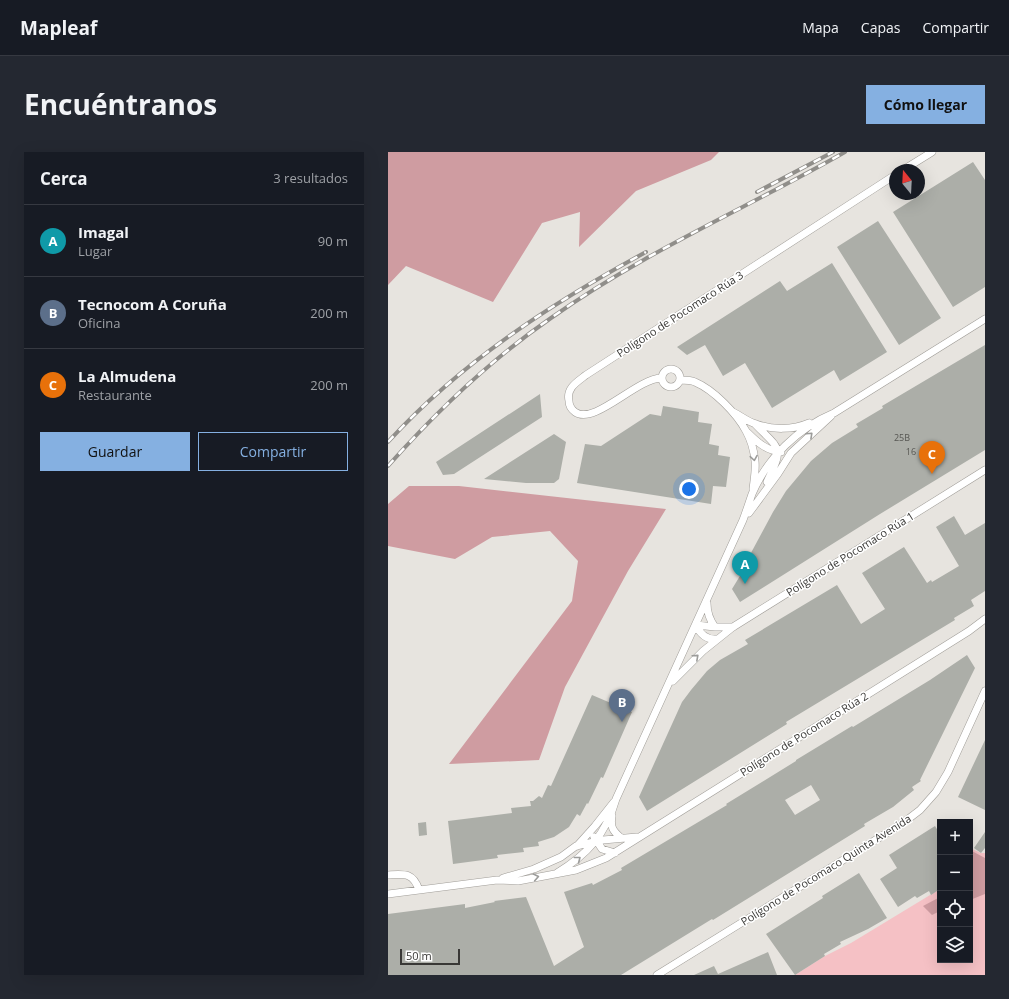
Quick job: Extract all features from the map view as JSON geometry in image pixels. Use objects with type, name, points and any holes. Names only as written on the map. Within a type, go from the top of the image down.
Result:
[{"type":"street","points":[[913,164],[932,152]]},
{"type":"street","name":"Polígono de Pocomaco Rúa 3","points":[[779,452],[778,448],[771,439],[755,424],[732,411],[712,393],[696,382],[680,380],[680,375],[677,371],[672,369],[663,373],[661,378],[650,380],[636,387],[599,411],[590,414],[575,412],[569,406],[567,396],[572,386],[586,375],[889,179]]},
{"type":"street","points":[[621,838],[613,832],[611,823],[616,799],[707,601],[743,520],[753,493],[770,462],[798,434],[819,419],[834,413],[985,319]]},
{"type":"street","points":[[661,378],[666,387],[671,388],[676,386],[680,380]]},
{"type":"street","name":"Polígono de Pocomaco Rúa 3","points":[[732,411],[746,431],[756,462],[753,493]]},
{"type":"street","points":[[743,520],[791,453],[834,413]]},
{"type":"street","name":"Polígono de Pocomaco Rúa 3","points":[[755,424],[772,428],[787,428],[803,426],[819,419]]},
{"type":"street","points":[[746,431],[758,442],[773,452],[791,453]]},
{"type":"street","points":[[761,495],[777,461],[779,452]]},
{"type":"street","name":"Polígono de Pocomaco Rúa 1","points":[[669,685],[689,663],[732,627],[985,470]]},
{"type":"street","points":[[707,601],[707,612],[710,621],[715,627]]},
{"type":"street","name":"Polígono de Pocomaco Rúa 2","points":[[497,880],[518,881],[576,870],[615,853],[638,837],[969,631],[985,619]]},
{"type":"street","points":[[696,625],[732,627]]},
{"type":"street","points":[[696,625],[704,637],[712,640],[717,639]]},
{"type":"street","name":"Polígono de Pocomaco Rúa 2","points":[[969,631],[985,626]]},
{"type":"street","name":"Polígono de Pocomaco Quinta Avenida","points":[[657,975],[903,823],[920,810],[936,792],[948,772],[985,691]]},
{"type":"street","points":[[388,894],[497,880],[534,869],[561,857],[576,846],[595,826],[616,799]]},
{"type":"street","points":[[557,873],[581,857],[596,841],[612,814]]},
{"type":"street","points":[[595,826],[594,838],[596,841],[602,849],[615,853]]},
{"type":"street","name":"Polígono de Pocomaco Rúa 2","points":[[576,846],[596,841],[638,837]]},
{"type":"street","points":[[388,875],[403,874],[410,876],[414,880],[419,890]]},
{"type":"shaded area","points":[[388,152],[719,152],[711,160],[636,191],[579,247],[580,212],[542,223],[493,302],[406,266],[388,285]]},
{"type":"shaded area","points":[[409,486],[459,486],[666,509],[628,571],[565,687],[539,760],[449,764],[572,601],[578,561],[550,531],[492,537],[455,559],[388,546],[388,504]]},
{"type":"shaded area","points":[[973,849],[985,853],[985,975],[795,975],[825,956],[851,943],[937,891],[937,963],[973,963]]},
{"type":"shaded area","points":[[973,852],[985,858],[985,894],[973,899]]},
{"type":"shaded area","points":[[937,899],[937,912],[932,915],[923,906]]},
{"type":"building","points":[[973,162],[985,180],[985,287],[953,307],[893,212],[912,200],[925,200],[925,192]]},
{"type":"building","points":[[878,221],[941,318],[899,345],[837,247]]},
{"type":"building","points":[[832,263],[887,352],[840,381],[834,370],[772,408],[745,363],[723,376],[705,345],[687,355],[677,347],[780,281],[787,291]]},
{"type":"building","points":[[985,345],[985,450],[740,602],[732,589],[746,566],[745,564],[773,512],[786,491],[811,461],[832,443],[858,427],[856,424],[883,408],[882,406]]},
{"type":"building","points":[[540,394],[542,417],[454,474],[443,475],[436,462]]},
{"type":"building","points":[[663,406],[699,412],[698,422],[712,424],[709,444],[719,446],[718,455],[730,457],[726,487],[713,486],[711,504],[577,483],[585,444],[601,446],[650,414],[661,416]]},
{"type":"building","points":[[554,434],[566,442],[559,479],[554,483],[526,483],[484,479]]},
{"type":"building","points":[[954,516],[965,535],[985,523],[985,591],[971,600],[974,606],[954,618],[955,620],[786,722],[787,724],[647,811],[639,797],[682,702],[707,671],[720,660],[748,644],[745,640],[837,585],[861,624],[885,609],[862,573],[904,547],[927,583],[931,580],[932,582],[959,566],[936,527]]},
{"type":"building","points":[[967,655],[975,668],[920,780],[921,781],[912,787],[914,790],[893,807],[864,824],[865,826],[621,975],[388,975],[388,914],[465,904],[465,908],[495,902],[494,901],[526,897],[554,966],[584,947],[564,892],[592,883],[593,885],[622,870],[621,868],[727,805],[726,804],[796,760],[930,680]],"holes":[[[811,785],[820,800],[795,815],[785,800]]]},
{"type":"building","points":[[592,695],[632,712],[603,778],[601,777],[588,804],[587,803],[580,816],[577,814],[569,827],[554,837],[538,842],[539,846],[523,848],[524,852],[497,855],[498,858],[453,864],[448,821],[512,813],[511,808],[531,806],[530,801],[533,801],[539,796],[542,798],[548,785],[551,786]]},
{"type":"building","points":[[985,740],[985,810],[958,797]]},
{"type":"building","points":[[426,822],[427,835],[419,836],[418,823]]},
{"type":"building","points":[[935,826],[937,829],[937,891],[931,895],[929,891],[917,898],[915,896],[898,907],[880,879],[897,868],[889,855]]},
{"type":"building","points":[[985,832],[985,848],[981,853],[974,848]]},
{"type":"building","points":[[859,873],[887,918],[840,942],[841,944],[824,954],[825,956],[795,975],[766,934]]},
{"type":"building","points":[[768,952],[777,975],[694,975],[714,966],[718,974]]},
{"type":"railway","points":[[757,192],[833,152]]},
{"type":"railway","points":[[388,466],[465,387],[528,334],[551,318],[586,294],[659,251],[845,152]]},
{"type":"railway","points":[[388,442],[416,413],[446,386],[509,336],[576,292],[646,252]]},
{"type":"place","name":"La Almudena","points":[[932,474]]},
{"type":"place","name":"Imagal","points":[[745,584]]},
{"type":"place","name":"Tecnocom A Coruña","points":[[622,722]]}]
